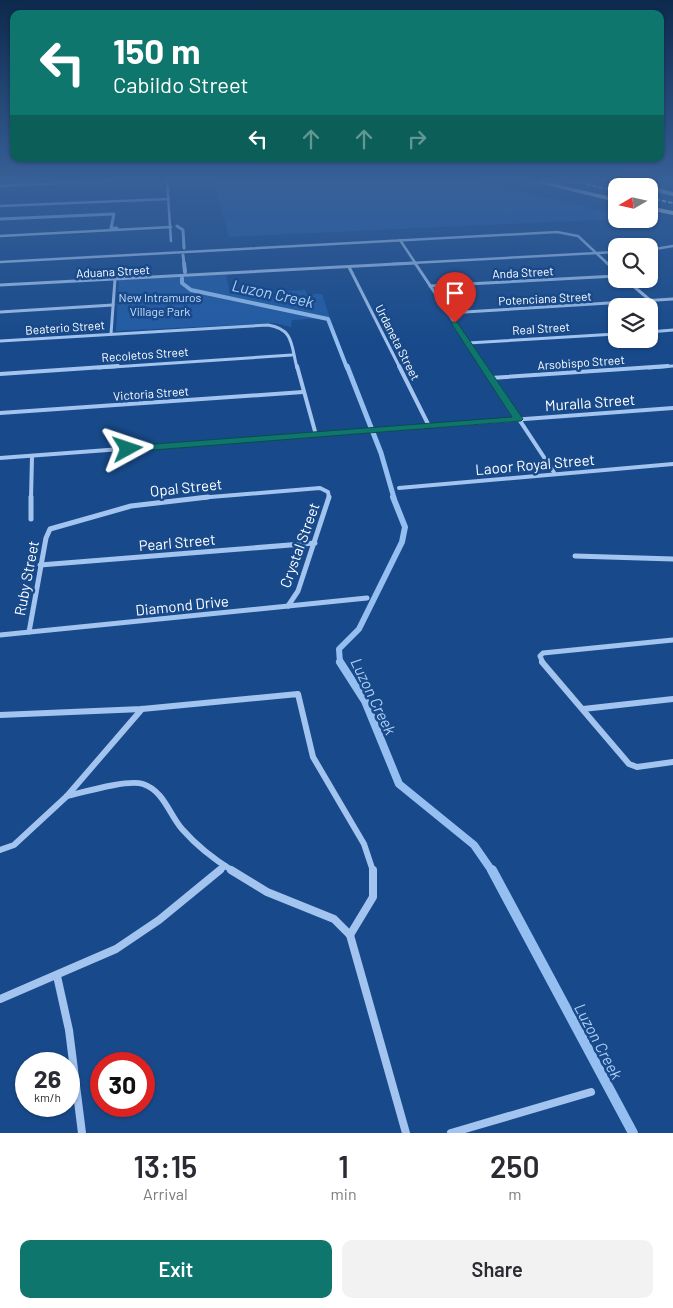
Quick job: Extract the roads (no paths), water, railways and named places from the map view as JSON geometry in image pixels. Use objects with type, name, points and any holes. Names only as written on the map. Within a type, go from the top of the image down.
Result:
[{"type":"street","points":[[0,236],[40,234]]},
{"type":"street","points":[[171,234],[171,241]]},
{"type":"street","points":[[0,262],[549,234]]},
{"type":"street","points":[[572,234],[578,236],[608,264]]},
{"type":"street","points":[[400,240],[555,474]]},
{"type":"street","points":[[658,248],[673,246]]},
{"type":"street","name":"Aduana Street","points":[[0,285],[608,252]]},
{"type":"street","name":"Urdaneta Street","points":[[348,267],[429,426]]},
{"type":"street","name":"Anda Street","points":[[430,286],[608,276]]},
{"type":"street","points":[[110,334],[115,279]]},
{"type":"street","points":[[636,288],[648,298]]},
{"type":"street","name":"Potenciana Street","points":[[658,300],[673,299]]},
{"type":"street","name":"Potenciana Street","points":[[448,313],[608,304]]},
{"type":"street","points":[[0,312],[113,305]]},
{"type":"street","name":"Beaterio Street","points":[[0,341],[268,326],[282,327],[287,332],[292,355]]},
{"type":"street","points":[[658,331],[673,330]]},
{"type":"street","name":"Real Street","points":[[468,343],[608,334]]},
{"type":"street","points":[[292,355],[316,434]]},
{"type":"street","name":"Recoletos Street","points":[[0,374],[292,355]]},
{"type":"street","name":"Arsobispo Street","points":[[491,378],[673,366]]},
{"type":"street","name":"Victoria Street","points":[[0,413],[303,392]]},
{"type":"street","name":"Muralla Street","points":[[0,458],[673,408]]},
{"type":"street","points":[[31,518],[32,457]]},
{"type":"street","name":"Laoor Royal Street","points":[[399,488],[673,464]]},
{"type":"street","name":"Opal Street","points":[[50,529],[62,524],[131,506],[159,502],[300,489],[320,488],[328,492]]},
{"type":"street","name":"Crystal Street","points":[[288,606],[298,591],[315,543],[329,499],[328,492]]},
{"type":"street","name":"Ruby Street","points":[[29,632],[40,565],[50,529]]},
{"type":"street","name":"Pearl Street","points":[[40,565],[315,543]]},
{"type":"street","points":[[575,556],[673,559]]},
{"type":"street","name":"Diamond Drive","points":[[0,635],[367,598]]},
{"type":"street","points":[[673,640],[543,653],[540,656],[540,660],[584,709],[629,764],[636,767],[673,762]]},
{"type":"street","points":[[0,715],[142,709],[298,694],[314,757],[364,844],[374,874],[373,897],[350,935]]},
{"type":"street","points":[[584,709],[673,698]]},
{"type":"street","points":[[0,850],[14,845],[67,796],[142,709]]},
{"type":"street","points":[[67,796],[114,785],[142,783],[159,793],[182,829],[225,866],[266,892],[334,920],[350,935],[406,1133]]},
{"type":"street","points":[[0,998],[57,976],[117,948],[160,918],[225,866]]},
{"type":"street","points":[[57,976],[69,1030],[82,1133]]},
{"type":"street","points":[[451,1133],[591,1092]]},
{"type":"waterway","name":"Luzon Creek","points":[[183,234],[184,248]]},
{"type":"waterway","name":"Luzon Creek","points":[[183,255],[184,264]]},
{"type":"waterway","name":"Luzon Creek","points":[[184,263],[185,272]]},
{"type":"waterway","name":"Luzon Creek","points":[[182,278],[182,283],[191,290],[328,319],[347,368]]},
{"type":"waterway","name":"Luzon Creek","points":[[347,366],[381,453],[394,498]]},
{"type":"waterway","name":"Luzon Creek","points":[[340,663],[339,649],[359,629],[402,542],[405,527],[393,497]]},
{"type":"waterway","name":"Luzon Creek","points":[[340,662],[365,701],[399,784],[474,845],[492,871]]},
{"type":"waterway","name":"Luzon Creek","points":[[492,870],[633,1133]]},
{"type":"park label","name":"New Intramuros Village Park","points":[[160,304]]}]
